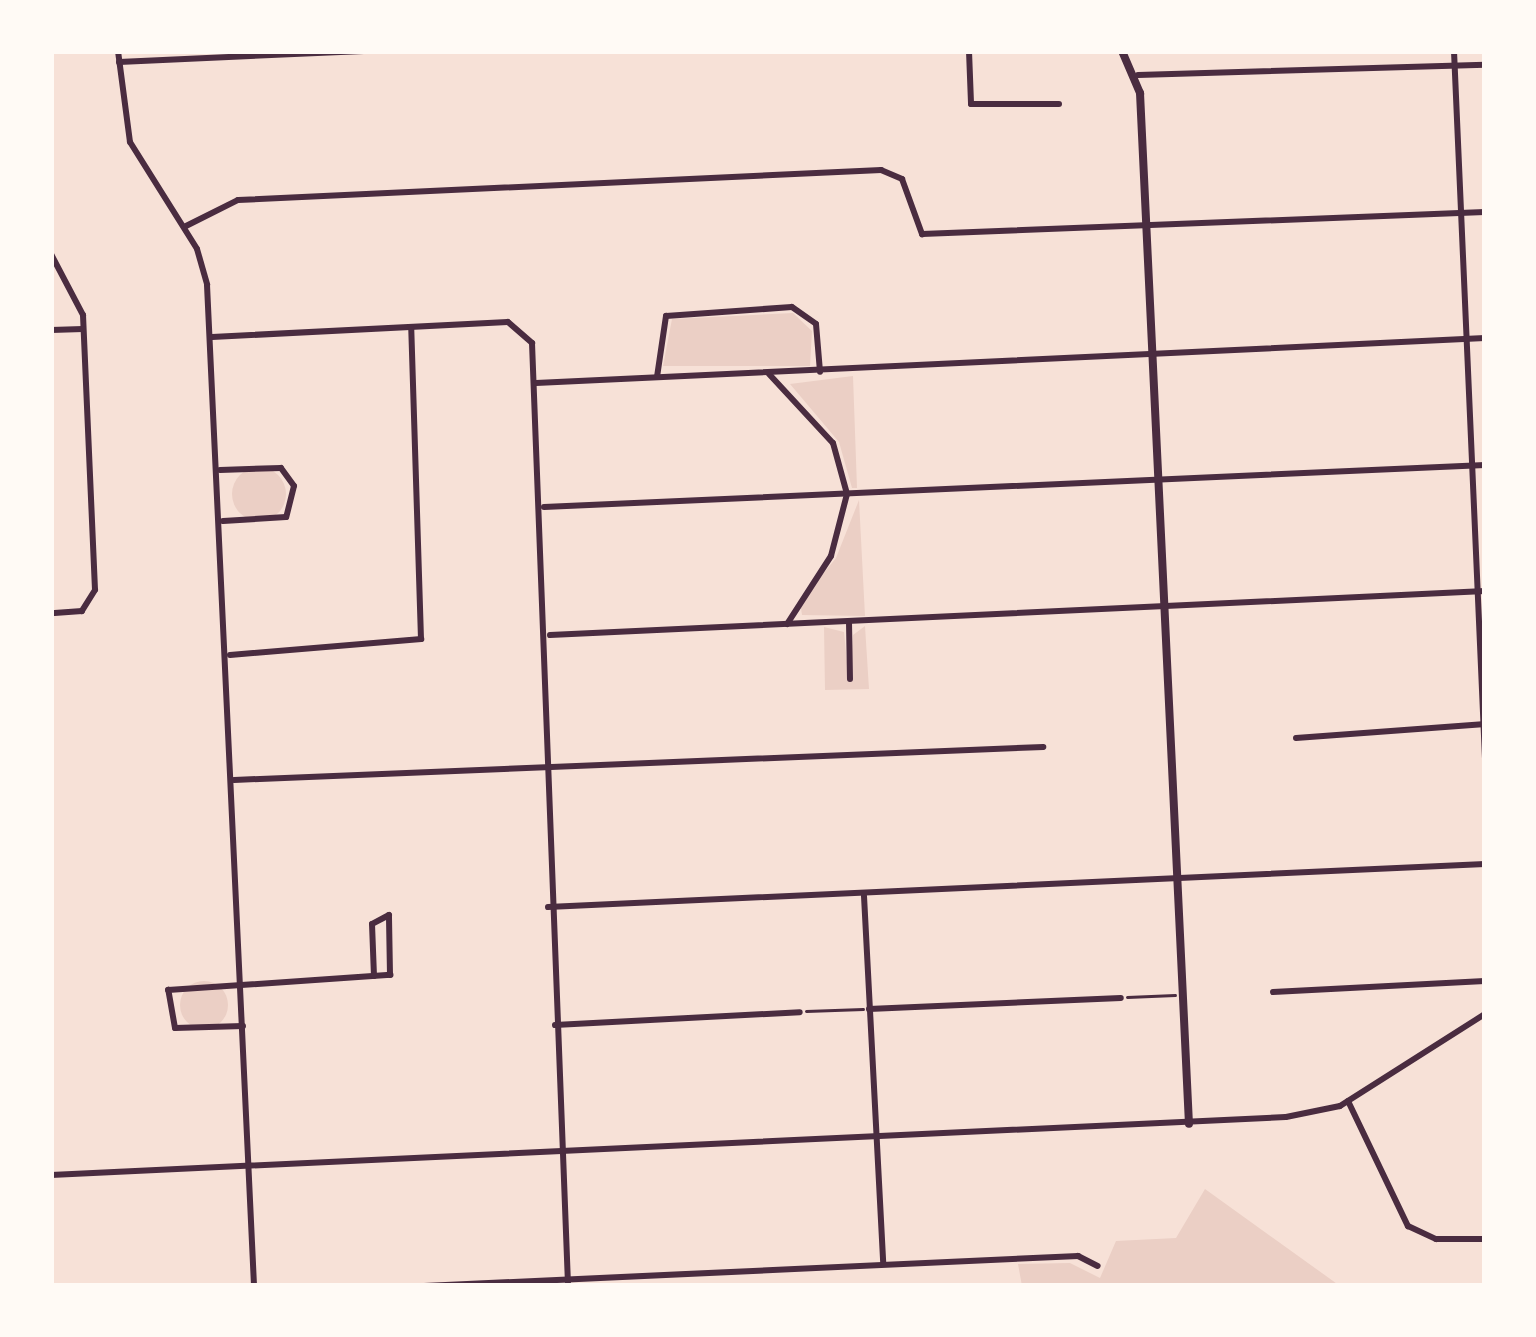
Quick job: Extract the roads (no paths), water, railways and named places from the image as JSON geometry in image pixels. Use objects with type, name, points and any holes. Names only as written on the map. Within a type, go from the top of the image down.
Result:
[{"type":"street","points":[[118,51],[130,142],[203,264],[212,337],[230,655],[254,1286]]},
{"type":"street","points":[[119,62],[364,51]]},
{"type":"street","points":[[969,51],[970,104],[1059,104]]},
{"type":"street","points":[[1122,51],[1138,75],[1189,1124]]},
{"type":"street","points":[[1454,51],[1485,758]]},
{"type":"street","points":[[1138,75],[1485,65]]},
{"type":"street","points":[[184,227],[238,200],[881,170],[902,179],[922,234],[1485,212]]},
{"type":"street","points":[[51,254],[80,299],[94,596],[82,611],[51,614]]},
{"type":"street","points":[[657,377],[667,316],[792,307],[814,319],[820,372]]},
{"type":"street","points":[[212,337],[508,322],[526,333],[536,383],[550,635],[544,767],[568,1283]]},
{"type":"street","points":[[230,655],[422,639],[411,327]]},
{"type":"street","points":[[51,330],[83,329]]},
{"type":"street","points":[[536,383],[1485,338]]},
{"type":"street","points":[[769,374],[833,443],[847,494],[831,556],[787,624]]},
{"type":"street","points":[[544,507],[1485,465]]},
{"type":"street","points":[[220,470],[281,468],[294,486],[286,518],[223,521]]},
{"type":"street","points":[[550,635],[1481,591]]},
{"type":"street","points":[[849,622],[850,679]]},
{"type":"street","points":[[1296,738],[1484,724]]},
{"type":"street","points":[[234,780],[1042,747]]},
{"type":"street","points":[[548,907],[1485,864]]},
{"type":"street","points":[[863,895],[883,1264]]},
{"type":"street","points":[[242,1026],[175,1028],[166,1004],[172,986],[374,976],[398,965],[396,922],[386,914],[372,924],[374,976]]},
{"type":"street","points":[[1273,992],[1485,981]]},
{"type":"street","points":[[867,1009],[1123,997]]},
{"type":"street","points":[[555,1024],[802,1012]]},
{"type":"street","points":[[51,1175],[1189,1124],[1348,1101],[1485,1014]]},
{"type":"street","points":[[1348,1101],[1408,1226],[1428,1238],[1485,1239]]},
{"type":"street","points":[[424,1286],[1083,1256],[1098,1266]]}]
